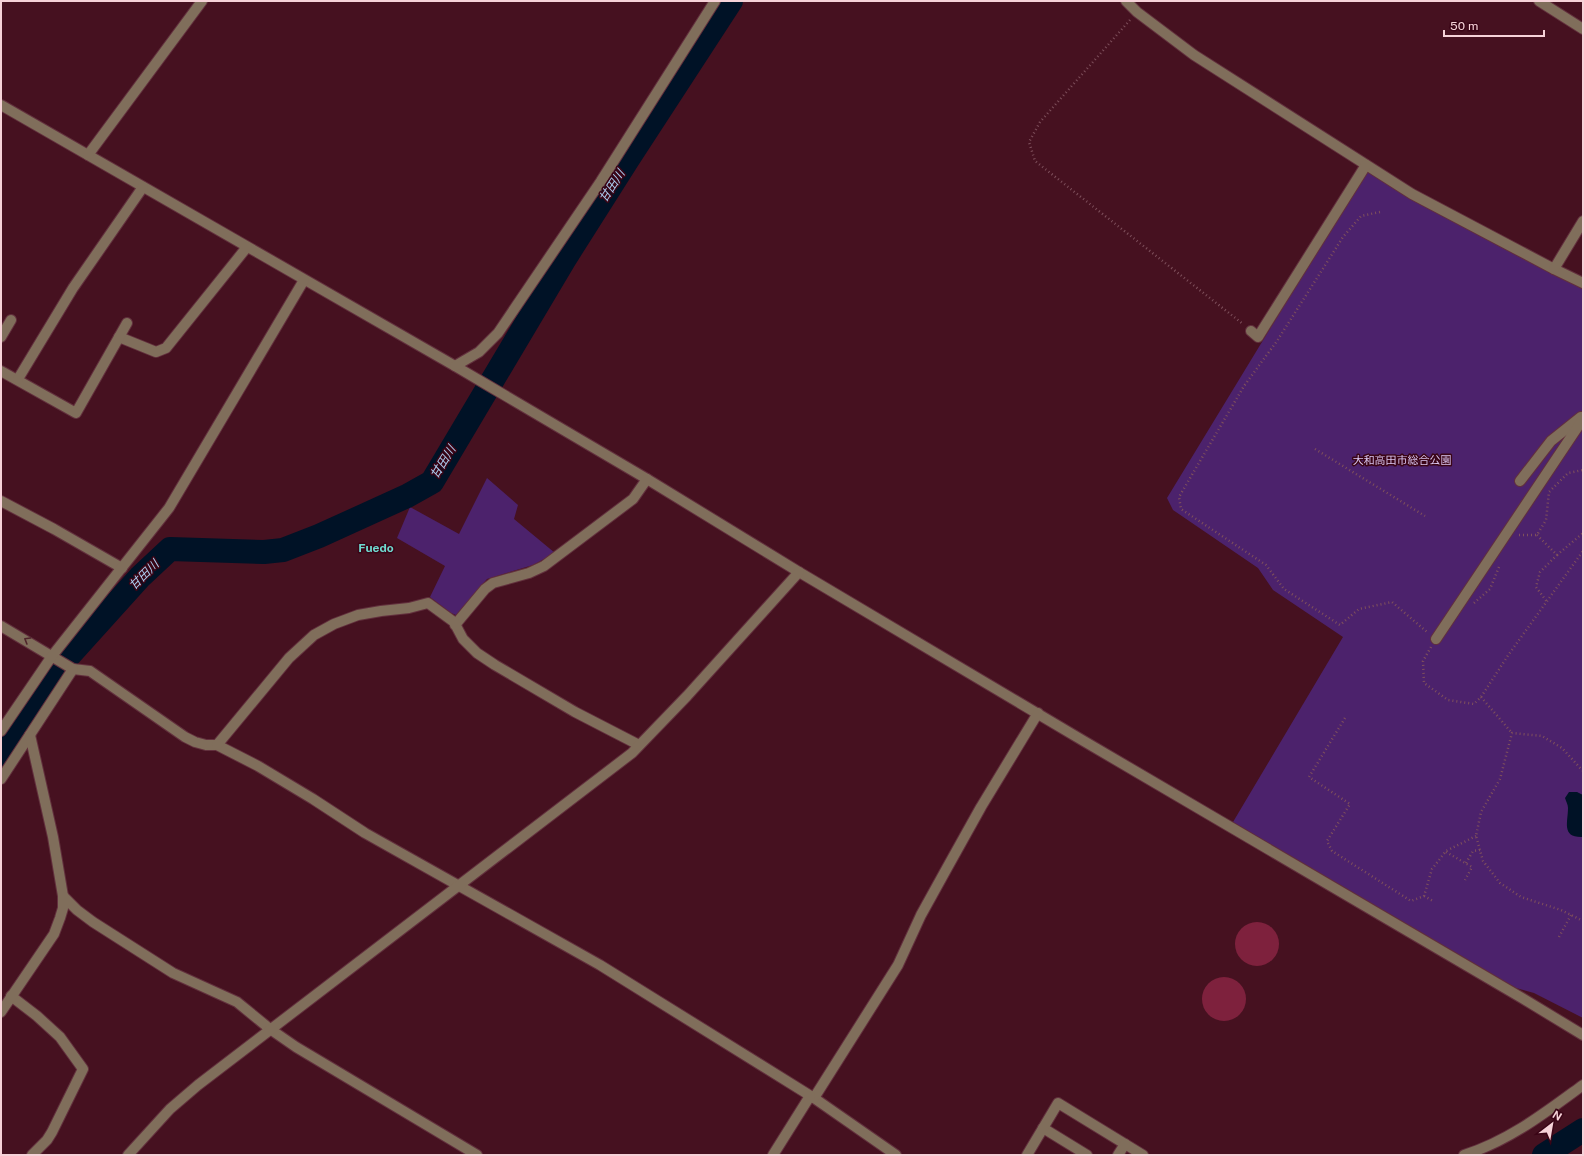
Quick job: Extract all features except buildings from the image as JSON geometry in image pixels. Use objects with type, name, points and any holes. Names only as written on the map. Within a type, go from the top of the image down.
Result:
[{"type":"street","points":[[88,155],[202,1]]},
{"type":"street","points":[[455,366],[479,352],[498,333],[601,181],[715,1]]},
{"type":"street","points":[[1126,1],[1137,12],[1194,55],[1366,166],[1412,194],[1554,270],[1583,283]]},
{"type":"street","points":[[1539,1],[1583,29]]},
{"type":"street","points":[[1,105],[498,391],[647,479],[799,572],[1583,1035]]},
{"type":"street","points":[[1251,331],[1258,337],[1366,166]]},
{"type":"street","points":[[18,380],[73,288],[143,187]]},
{"type":"street","points":[[1554,270],[1583,221]]},
{"type":"street","points":[[118,337],[156,352],[166,348],[247,247]]},
{"type":"street","points":[[1,731],[54,657],[160,521],[180,492],[304,280]]},
{"type":"street","points":[[1,337],[11,320]]},
{"type":"street","points":[[1,371],[76,414],[126,322]]},
{"type":"street","points":[[1520,481],[1551,441],[1583,416]]},
{"type":"street","points":[[1436,639],[1583,419]]},
{"type":"street","points":[[455,625],[485,589],[493,583],[529,573],[544,566],[633,499],[647,479]]},
{"type":"street","points":[[1,501],[122,568]]},
{"type":"street","points":[[128,1155],[170,1109],[198,1085],[632,753],[692,691],[799,572]]},
{"type":"street","points":[[217,745],[289,658],[314,635],[334,624],[358,615],[409,608],[428,603],[454,622],[463,638],[477,653],[575,712],[639,745]]},
{"type":"street","points":[[1,626],[71,668],[90,671],[185,737],[206,745],[217,745],[287,783],[365,833],[600,965],[812,1097],[896,1155]]},
{"type":"street","points":[[1,780],[71,668]]},
{"type":"street","points":[[773,1155],[898,965],[921,915],[947,868],[981,807],[1038,713]]},
{"type":"street","points":[[1,1012],[54,934],[63,908],[63,896],[53,837],[30,735]]},
{"type":"street","points":[[63,896],[77,910],[93,922],[159,965],[184,979],[237,1002],[270,1029],[318,1061],[365,1087],[477,1155]]},
{"type":"street","points":[[12,996],[49,1026],[60,1037],[83,1068],[52,1132],[37,1154]]},
{"type":"street","points":[[1464,1155],[1494,1143],[1522,1128],[1583,1085]]},
{"type":"street","points":[[1029,1154],[1058,1103],[1143,1155]]},
{"type":"street","points":[[1043,1128],[1087,1155]]},
{"type":"street","points":[[1118,1155],[1125,1144]]},
{"type":"path","points":[[1137,12],[1040,122],[1029,142],[1035,161],[1251,331]]},
{"type":"path","points":[[1380,212],[1360,216],[1343,237],[1277,341],[1244,386],[1179,497],[1181,509],[1266,565],[1284,589],[1340,625],[1359,609],[1392,602],[1436,639],[1423,661],[1424,683],[1448,700],[1474,704],[1482,698],[1509,654],[1583,551]]},
{"type":"path","points":[[1315,449],[1425,516]]},
{"type":"path","points":[[1536,535],[1546,520],[1549,492],[1568,473],[1583,470]]},
{"type":"path","points":[[1546,602],[1536,587],[1540,572],[1583,533]]},
{"type":"path","points":[[1518,536],[1536,535],[1557,555]]},
{"type":"path","points":[[1470,605],[1490,589],[1501,562]]},
{"type":"path","points":[[1482,698],[1512,733],[1542,736],[1562,748],[1583,771]]},
{"type":"path","points":[[1345,718],[1309,777],[1350,804],[1327,841],[1332,851],[1412,901],[1424,896]]},
{"type":"path","points":[[1512,733],[1500,779],[1481,812],[1476,836],[1483,861],[1500,883],[1521,897],[1561,910],[1583,921]]},
{"type":"path","points":[[1424,896],[1432,869],[1446,851],[1476,836]]},
{"type":"path","points":[[1466,863],[1473,852],[1480,850]]},
{"type":"path","points":[[1446,851],[1472,867],[1465,880]]},
{"type":"path","points":[[1424,896],[1432,901]]},
{"type":"path","points":[[1559,936],[1571,915]]},
{"type":"green space","name":"大和高田市総合公園","points":[[1366,171],[1446,218],[1583,289],[1583,1018],[1534,993],[1516,988],[1233,822],[1343,637],[1273,590],[1258,568],[1173,510],[1167,498]]},
{"type":"green space","points":[[487,478],[518,505],[514,519],[555,553],[533,565],[487,579],[456,615],[451,613],[430,597],[445,566],[397,538],[410,507],[459,534]]},
{"type":"water","points":[[1569,792],[1577,792],[1583,795],[1583,837],[1571,835],[1567,828],[1568,808],[1565,798]]},
{"type":"waterway","name":"甘田川","points":[[1,756],[57,669],[140,577],[170,549],[264,552],[283,550],[319,536],[407,496],[432,482],[564,260],[731,1]]},
{"type":"waterway","points":[[1544,1155],[1583,1130]]},
{"type":"district","name":"Fuedo","points":[[376,548]]}]
